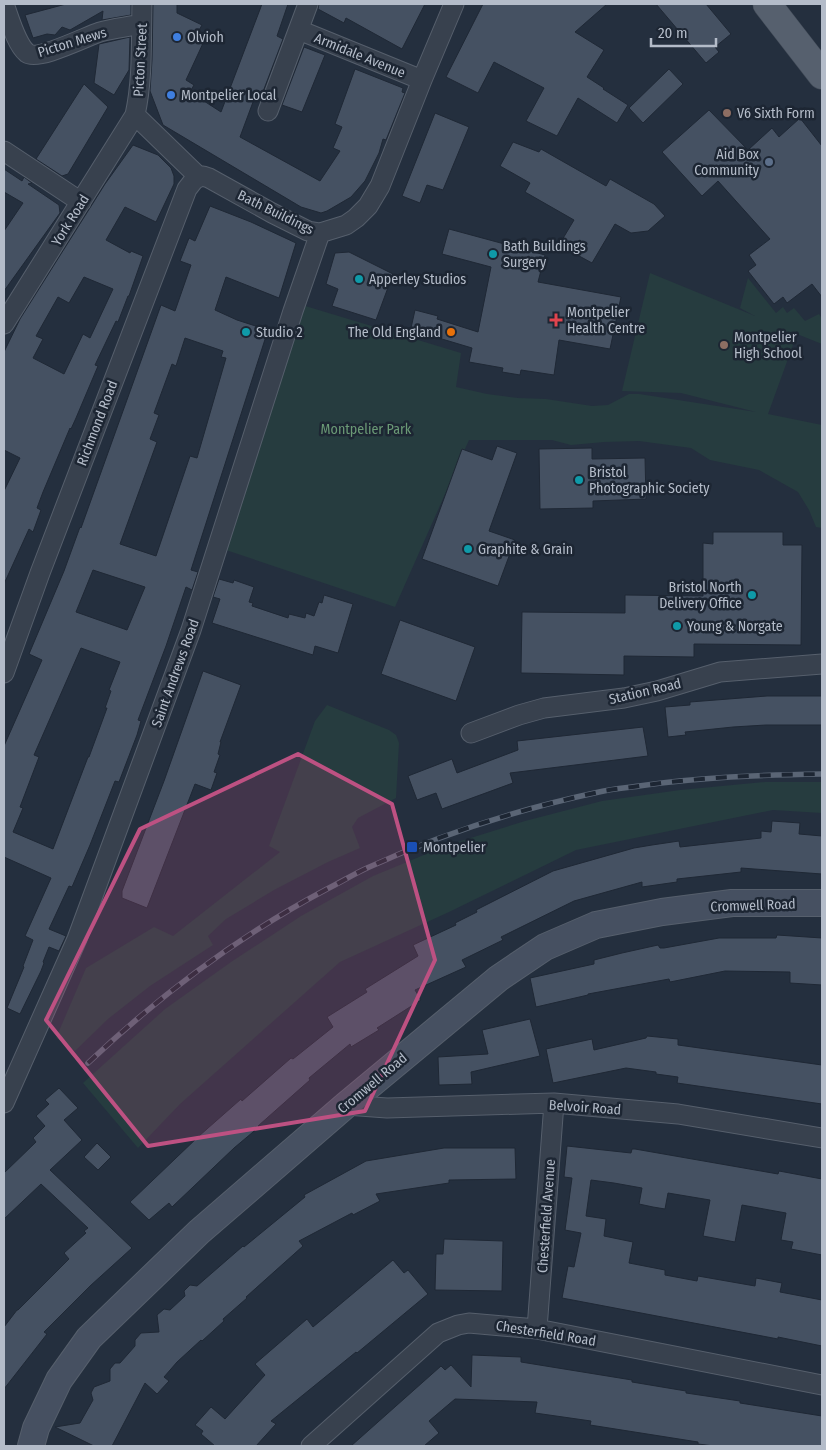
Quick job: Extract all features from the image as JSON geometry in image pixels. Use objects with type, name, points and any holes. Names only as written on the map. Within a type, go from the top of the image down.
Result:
[{"type":"main road","points":[[766,4],[822,75]]},
{"type":"street","name":"Picton Mews","points":[[4,4],[19,42],[27,53],[34,55],[46,53],[100,32],[141,24]]},
{"type":"street","name":"Picton Street","points":[[135,115],[139,98],[142,4]]},
{"type":"street","points":[[268,111],[308,4]]},
{"type":"street","name":"Bath Buildings","points":[[135,115],[199,178],[203,176],[209,178],[272,213],[308,230],[320,233],[346,224],[356,218],[368,206],[380,186],[454,4]]},
{"type":"street","name":"Armidale Avenue","points":[[299,30],[422,80]]},
{"type":"street","name":"York Road","points":[[4,324],[135,115]]},
{"type":"street","points":[[4,151],[81,202]]},
{"type":"street","name":"Richmond Road","points":[[4,674],[40,573],[187,189],[194,180],[199,178]]},
{"type":"street","name":"Saint Andrews Road","points":[[4,1103],[77,939],[191,630],[293,311],[320,233]]},
{"type":"street","name":"Station Road","points":[[471,733],[544,708],[624,698],[720,672],[822,664]]},
{"type":"street","name":"Cromwell Road","points":[[31,1446],[36,1428],[59,1380],[89,1338],[199,1232],[346,1105],[499,978],[545,947],[596,925],[662,912],[732,903],[822,903]]},
{"type":"street","name":"Belvoir Road","points":[[346,1105],[387,1108],[554,1103],[678,1114],[822,1138]]},
{"type":"street","name":"Chesterfield Avenue","points":[[537,1329],[554,1103]]},
{"type":"street","name":"Chesterfield Road","points":[[311,1446],[438,1333],[469,1323],[537,1329],[822,1385]]},
{"type":"highlighted area","points":[[298,754],[392,804],[435,960],[365,1111],[148,1146],[46,1020],[140,829]]},
{"type":"green space","name":"Montpelier Park","points":[[650,273],[755,316],[740,308],[748,278],[776,313],[783,307],[787,313],[794,308],[805,321],[819,314],[822,319],[822,344],[797,334],[768,414],[822,425],[822,528],[816,527],[809,510],[798,492],[759,470],[710,460],[691,448],[639,441],[571,445],[552,440],[469,440],[395,607],[226,550],[302,305],[461,353],[456,387],[487,394],[546,399],[592,406],[608,405],[629,394],[639,394],[756,412],[681,393],[622,391]]},
{"type":"green space","points":[[327,705],[389,730],[396,735],[399,743],[396,798],[358,818],[352,827],[360,848],[274,890],[226,919],[208,936],[213,945],[150,986],[108,1019],[75,1051],[56,1038],[86,968],[154,927],[173,936],[280,852],[269,846],[315,721]]},
{"type":"green space","points":[[765,782],[822,782],[822,813],[773,810],[576,850],[449,912],[340,962],[180,1104],[138,1148],[83,1083],[165,1009],[231,962],[301,916],[373,876],[448,845],[525,821],[602,801],[680,790]]},
{"type":"building","points":[[66,4],[131,4],[131,15],[102,20],[103,11],[70,30],[62,27],[55,35],[47,34],[33,38],[25,15]]},
{"type":"building","points":[[153,4],[177,4],[177,13],[202,25],[197,34],[205,39],[186,80],[194,85],[190,92],[221,112],[262,4],[288,4],[277,36],[283,39],[261,97],[256,94],[240,137],[320,181],[340,151],[333,148],[342,127],[335,124],[355,69],[403,88],[402,92],[405,93],[386,140],[383,139],[379,153],[365,181],[351,197],[321,213],[301,207],[163,125],[150,91]]},
{"type":"building","points":[[319,4],[425,4],[402,49],[346,18],[344,23],[318,9]]},
{"type":"building","points":[[483,4],[607,4],[575,32],[604,50],[587,77],[628,105],[617,123],[578,98],[557,136],[526,121],[544,88],[494,62],[478,93],[446,77]]},
{"type":"building","points":[[656,4],[706,4],[731,34],[715,47],[719,52],[706,63]]},
{"type":"building","points":[[130,37],[129,70],[114,95],[94,83],[99,44]]},
{"type":"building","points":[[304,47],[325,55],[302,112],[282,105]]},
{"type":"building","points":[[669,69],[683,84],[643,123],[629,108]]},
{"type":"building","points":[[84,84],[108,107],[68,174],[62,176],[36,159]]},
{"type":"building","points":[[709,110],[748,150],[772,128],[779,137],[800,118],[822,146],[822,297],[812,284],[787,303],[783,297],[774,304],[748,271],[756,265],[749,255],[770,239],[718,181],[702,196],[662,152]]},
{"type":"building","points":[[435,113],[469,127],[443,190],[427,185],[420,203],[402,196]]},
{"type":"building","points":[[513,142],[539,152],[541,149],[606,186],[610,179],[654,204],[665,216],[648,231],[631,233],[615,224],[592,263],[559,245],[574,220],[525,192],[530,183],[500,166]]},
{"type":"building","points":[[133,145],[158,155],[171,168],[174,176],[174,184],[156,222],[125,207],[106,240],[130,253],[131,251],[143,256],[118,322],[116,321],[95,365],[98,366],[43,492],[37,508],[41,510],[33,532],[29,529],[4,584],[4,491],[20,458],[4,450],[4,352],[20,319],[105,184]],"holes":[[[84,277],[113,289],[90,338],[83,334],[64,374],[33,358],[43,339],[36,336],[58,297],[69,303]]]},
{"type":"building","points":[[4,169],[22,181],[24,177],[32,183],[28,184],[59,205],[60,213],[4,291],[4,231],[23,203],[4,192]]},
{"type":"building","points":[[210,206],[251,222],[296,243],[279,298],[226,277],[215,310],[237,320],[268,330],[191,570],[198,572],[192,590],[186,587],[138,720],[141,721],[137,735],[119,782],[115,781],[72,887],[69,886],[49,929],[66,936],[59,951],[49,947],[41,971],[20,1014],[7,1008],[33,940],[25,936],[51,878],[4,857],[4,746],[42,660],[29,654],[81,528],[161,305],[175,311],[191,265],[180,261],[189,238],[195,241]],"holes":[[[185,338],[223,351],[221,357],[226,358],[197,458],[190,456],[156,556],[120,544],[157,442],[150,439],[159,415],[154,413],[172,364],[176,366]],[[93,570],[145,587],[127,630],[76,612]],[[81,648],[120,662],[109,690],[111,691],[105,708],[107,708],[53,849],[13,832],[23,808],[20,807],[39,757],[34,755]]]},
{"type":"building","name":"Montpelier Health Centre","points":[[449,229],[545,255],[538,282],[621,297],[610,349],[559,340],[554,375],[521,370],[520,375],[502,372],[503,368],[469,362],[472,348],[411,328],[415,310],[438,316],[437,319],[478,332],[491,267],[442,254]]},
{"type":"building","name":"Apperley Studios","points":[[349,252],[393,274],[376,320],[332,306],[338,289],[326,284],[335,253]]},
{"type":"building","points":[[497,446],[517,453],[489,531],[515,540],[498,586],[422,559],[462,449],[492,460]]},
{"type":"building","points":[[592,448],[592,459],[645,458],[646,499],[593,501],[593,508],[540,509],[539,449]]},
{"type":"building","points":[[713,532],[783,532],[783,545],[802,545],[801,645],[694,644],[694,657],[624,656],[624,675],[521,673],[522,612],[625,613],[625,595],[703,596],[703,543],[713,544]]},
{"type":"building","points":[[219,579],[233,583],[234,580],[254,587],[249,602],[253,603],[252,606],[288,618],[289,614],[305,618],[306,613],[314,616],[319,602],[322,603],[324,595],[353,604],[338,653],[315,646],[313,655],[212,623],[220,599],[213,597]]},
{"type":"building","points":[[400,620],[475,647],[456,701],[381,674]]},
{"type":"building","points":[[203,671],[241,685],[220,742],[218,754],[220,755],[214,772],[217,773],[211,790],[195,784],[147,908],[122,898],[122,891]]},
{"type":"building","points":[[767,696],[822,696],[822,725],[733,727],[685,732],[686,735],[668,737],[665,707],[690,705],[690,702]]},
{"type":"building","points":[[643,727],[648,756],[510,773],[513,783],[442,809],[436,793],[417,800],[408,776],[452,759],[457,773],[518,750],[517,741]]},
{"type":"building","points":[[772,821],[800,823],[799,834],[822,836],[822,874],[741,868],[741,872],[677,879],[677,882],[642,887],[642,882],[574,901],[501,937],[503,940],[462,960],[466,967],[415,990],[421,1000],[377,1028],[379,1030],[351,1047],[350,1044],[309,1078],[310,1080],[172,1207],[169,1203],[149,1220],[130,1202],[241,1099],[242,1101],[291,1058],[293,1059],[333,1027],[327,1017],[367,992],[365,989],[418,956],[413,945],[456,925],[455,923],[477,912],[476,910],[553,871],[634,848],[652,845],[679,841],[680,847],[761,838],[761,831],[771,832]]},
{"type":"building","points":[[777,935],[822,938],[822,985],[790,983],[790,972],[725,971],[670,982],[669,979],[588,994],[536,1007],[530,978],[594,964],[594,960],[658,945],[660,948],[664,948],[719,938],[776,938]]},
{"type":"building","points":[[530,1019],[540,1056],[471,1072],[472,1084],[439,1085],[438,1057],[488,1054],[482,1030]]},
{"type":"building","points":[[647,1036],[678,1039],[678,1045],[822,1065],[822,1104],[677,1083],[678,1077],[626,1068],[553,1083],[546,1049],[592,1039],[594,1050],[646,1038]]},
{"type":"building","points":[[59,1088],[78,1108],[64,1120],[82,1140],[50,1170],[132,1248],[90,1286],[44,1332],[47,1334],[4,1389],[4,1327],[17,1310],[69,1259],[64,1253],[86,1233],[84,1231],[88,1228],[41,1184],[4,1219],[4,1173],[36,1142],[33,1138],[45,1126],[36,1116],[49,1104],[45,1100]]},
{"type":"building","points":[[97,1143],[111,1157],[98,1170],[84,1157]]},
{"type":"building","points":[[567,1146],[631,1153],[632,1149],[635,1149],[778,1174],[779,1171],[822,1179],[822,1255],[791,1249],[793,1242],[781,1240],[786,1213],[742,1205],[735,1242],[703,1236],[710,1200],[668,1193],[665,1209],[653,1207],[639,1204],[642,1188],[614,1183],[591,1180],[586,1216],[606,1219],[604,1236],[633,1242],[629,1263],[665,1270],[665,1275],[697,1281],[698,1276],[755,1286],[756,1278],[782,1283],[780,1292],[822,1300],[822,1346],[562,1298],[568,1266],[574,1267],[581,1233],[565,1230],[572,1178],[564,1177]]},
{"type":"building","points":[[444,1148],[515,1148],[516,1179],[449,1180],[449,1183],[376,1194],[380,1201],[353,1215],[352,1213],[299,1241],[303,1246],[246,1297],[223,1319],[224,1321],[177,1362],[164,1377],[169,1381],[157,1394],[145,1383],[112,1446],[94,1446],[55,1427],[80,1423],[93,1400],[91,1393],[94,1387],[110,1381],[110,1369],[115,1363],[120,1363],[135,1346],[135,1340],[141,1333],[159,1332],[157,1315],[164,1309],[170,1310],[185,1296],[184,1291],[190,1285],[197,1286],[243,1246],[305,1197],[304,1195],[366,1161]]},
{"type":"building","points":[[444,1239],[503,1241],[502,1291],[435,1290],[436,1254],[443,1254]]},
{"type":"building","points":[[393,1260],[404,1273],[408,1270],[428,1294],[271,1421],[276,1424],[256,1446],[215,1446],[201,1434],[203,1431],[195,1425],[211,1407],[225,1419],[265,1375],[255,1364],[307,1319],[313,1327]]},
{"type":"building","points":[[472,1355],[521,1357],[521,1362],[632,1380],[632,1382],[686,1391],[686,1393],[822,1416],[822,1446],[714,1446],[698,1444],[698,1442],[590,1425],[591,1421],[535,1413],[537,1402],[455,1399],[429,1421],[439,1433],[424,1446],[351,1446],[441,1366],[445,1370],[451,1365],[471,1387]]},
{"type":"railway","points":[[88,1063],[172,990],[232,946],[295,907],[357,873],[423,844],[539,806],[609,790],[708,779],[822,774]]},
{"type":"place","name":"Olvioh","points":[[177,37]]},
{"type":"place","name":"Montpelier Local","points":[[171,95]]},
{"type":"place","name":"V6 Sixth Form","points":[[727,113]]},
{"type":"place","name":"Aid Box Community","points":[[769,162]]},
{"type":"place","name":"Bath Buildings Surgery","points":[[493,254]]},
{"type":"place","name":"Apperley Studios","points":[[359,279]]},
{"type":"place","name":"Montpelier Health Centre","points":[[556,320]]},
{"type":"place","name":"Studio 2","points":[[246,332]]},
{"type":"place","name":"The Old England","points":[[451,332]]},
{"type":"place","name":"Montpelier High School","points":[[724,345]]},
{"type":"place","name":"Bristol Photographic Society","points":[[579,480]]},
{"type":"place","name":"Graphite & Grain","points":[[468,549]]},
{"type":"place","name":"Bristol North Delivery Office","points":[[752,595]]},
{"type":"place","name":"Young & Norgate","points":[[677,626]]},
{"type":"place","name":"Montpelier","points":[[412,847]]}]
